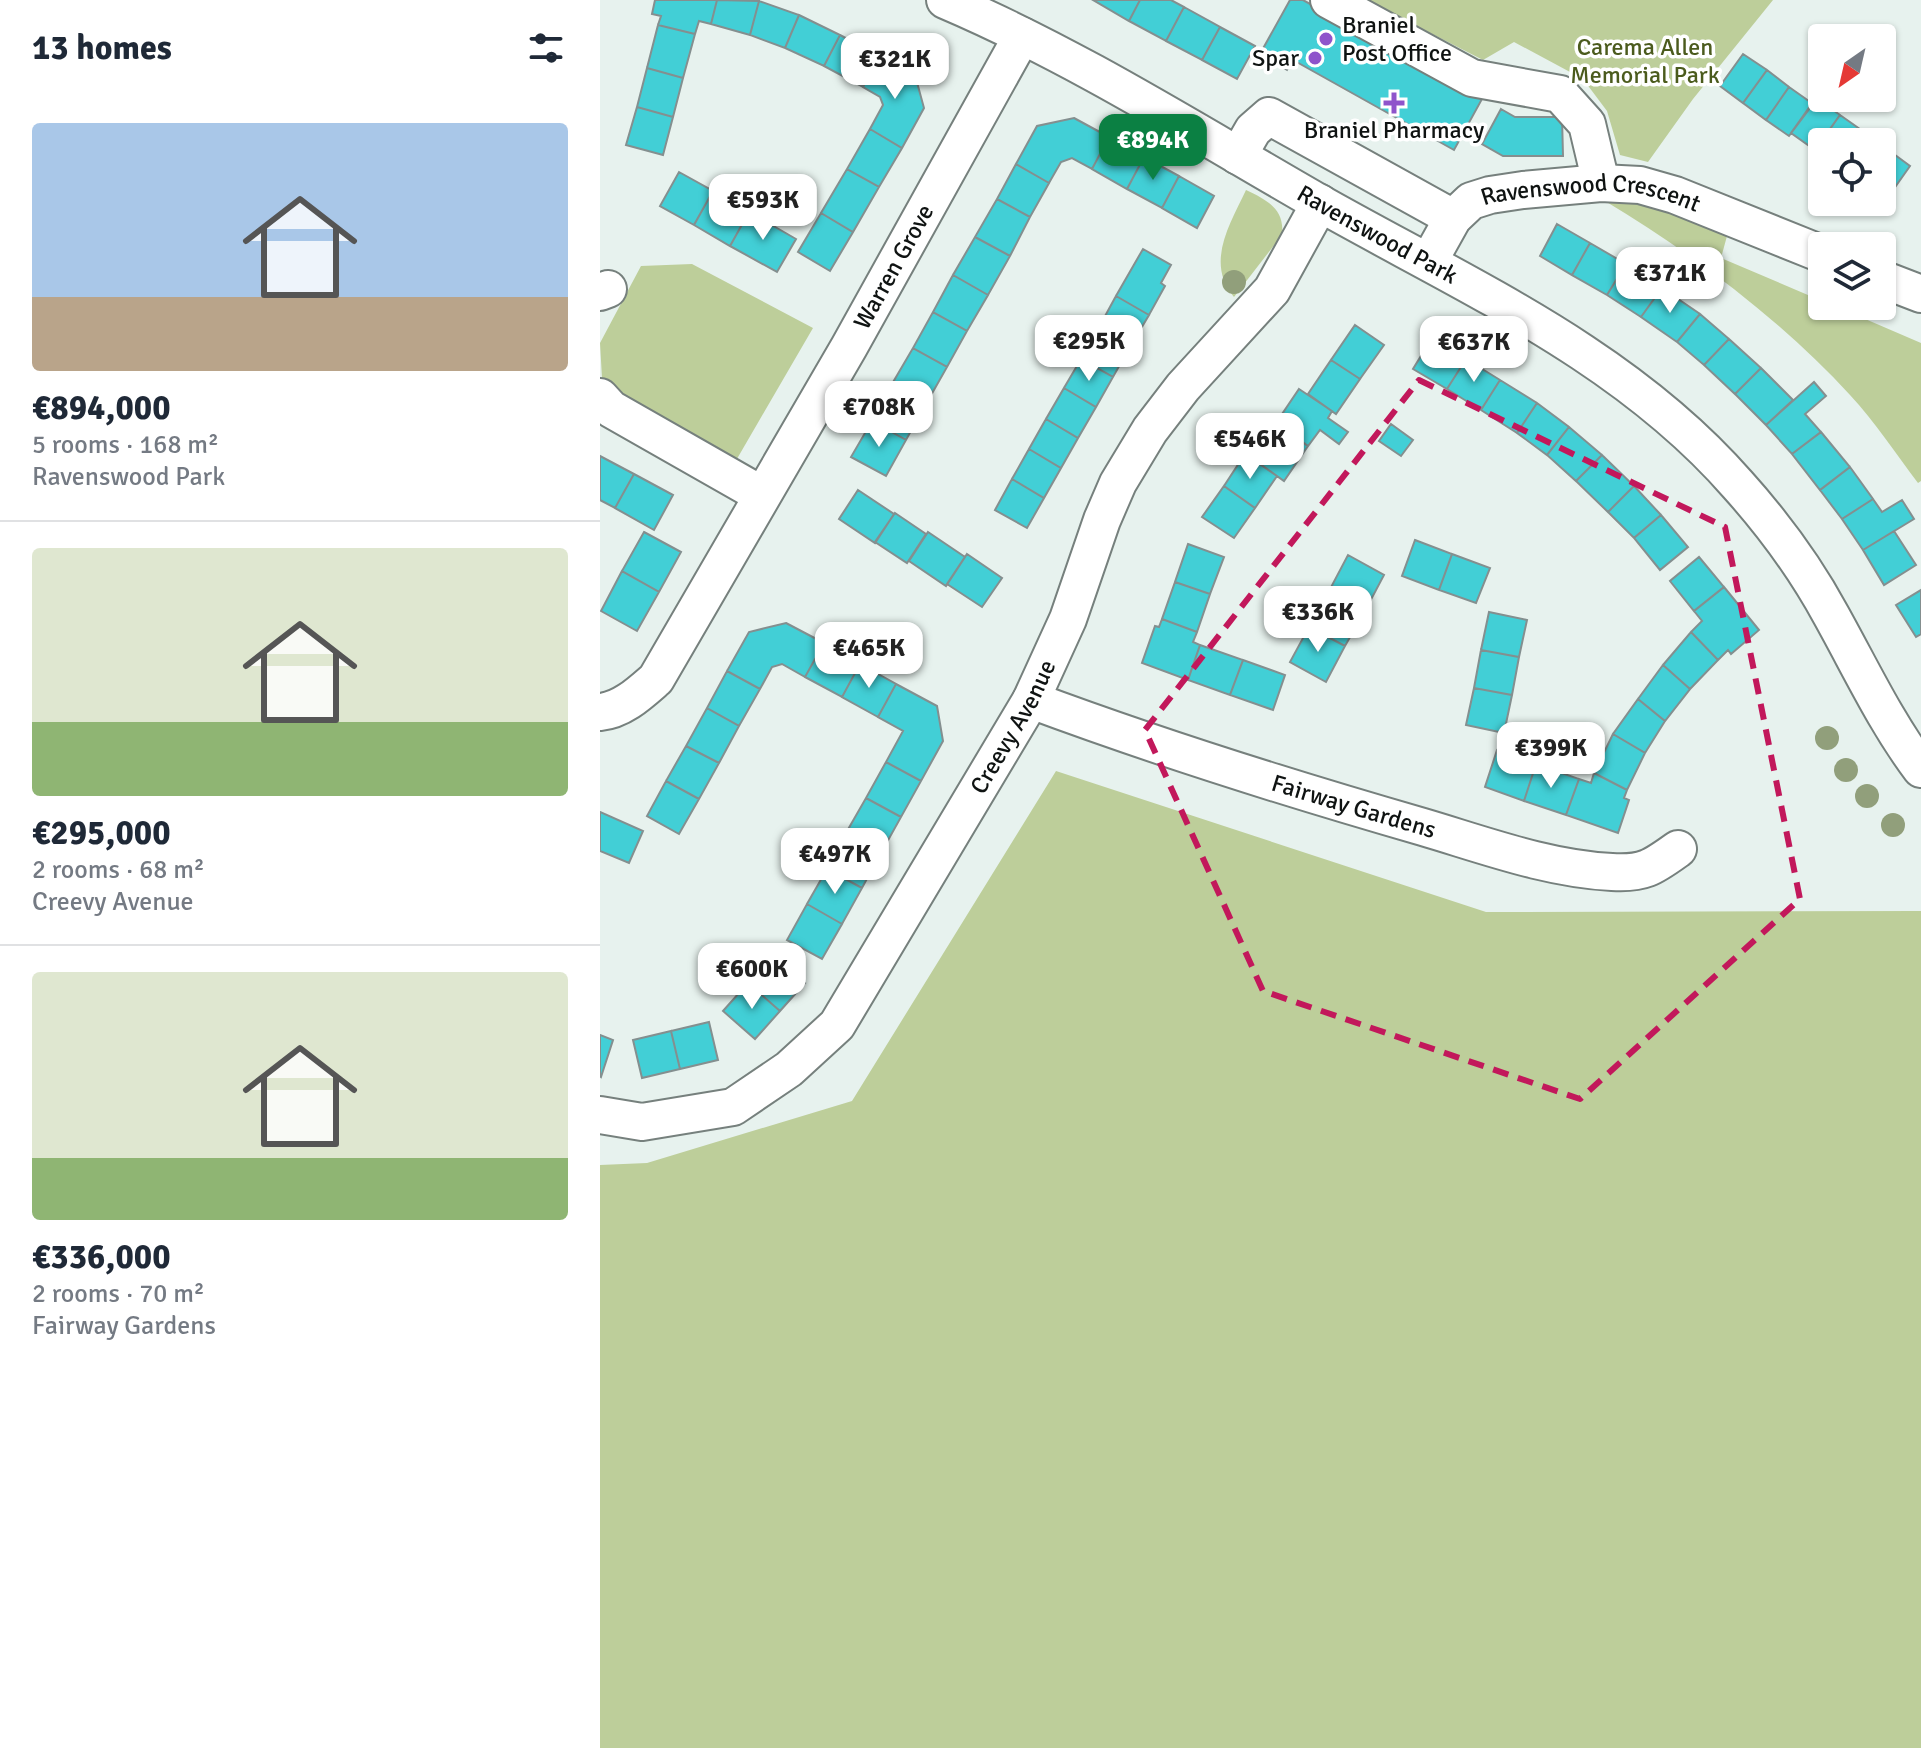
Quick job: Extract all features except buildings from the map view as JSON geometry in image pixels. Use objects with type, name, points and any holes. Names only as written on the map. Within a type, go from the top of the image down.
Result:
[{"type":"street","name":"Ravenswood Park","points":[[945,0],[1022,36],[1534,321],[1602,364],[1682,426],[1738,484],[1783,541],[1830,612],[1865,680],[1904,747],[1921,769]]},
{"type":"street","points":[[1329,0],[1472,78],[1560,94],[1587,124],[1601,183]]},
{"type":"street","name":"Warren Grove","points":[[600,712],[610,711],[637,696],[656,679],[849,347],[1022,36]]},
{"type":"street","points":[[1238,156],[1253,130],[1269,116],[1453,218]]},
{"type":"street","name":"Ravenswood Crescent","points":[[1429,261],[1453,218],[1471,201],[1490,195],[1601,183],[1640,185],[1675,195],[1808,248]]},
{"type":"street","name":"Creevy Avenue","points":[[600,1115],[642,1122],[733,1107],[789,1069],[837,1025],[1031,700],[1068,619],[1118,483],[1150,430],[1183,387],[1272,290],[1320,203]]},
{"type":"street","points":[[1896,284],[1921,294]]},
{"type":"street","points":[[600,397],[611,409],[762,495]]},
{"type":"street","name":"Fairway Gardens","points":[[1031,700],[1289,788],[1508,852],[1582,869],[1615,873],[1650,869],[1678,849]]},
{"type":"highlighted area","points":[[1419,380],[1725,527],[1800,899],[1580,1099],[1263,991],[1145,730]]},
{"type":"green space","name":"Carema Allen Memorial Park","points":[[1366,0],[1773,0],[1693,99],[1648,162],[1620,155],[1607,111],[1583,79],[1514,42],[1483,60]]},
{"type":"green space","points":[[1246,190],[1273,206],[1281,218],[1282,235],[1234,297],[1221,271],[1221,257],[1228,230]]},
{"type":"green space","points":[[1617,199],[1686,212],[1724,226],[1727,236],[1721,258],[1808,295],[1808,320],[1868,320],[1921,343],[1921,481],[1918,483],[1850,395],[1795,340],[1703,266],[1605,201]]},
{"type":"green space","points":[[692,264],[813,328],[734,464],[622,405],[602,378],[600,343],[641,266]]},
{"type":"green space","points":[[1056,771],[1486,912],[1921,911],[1921,1748],[600,1748],[600,1165],[647,1163],[852,1101]]},
{"type":"place","name":"Braniel Post Office","points":[[1326,39]]},
{"type":"place","name":"Spar","points":[[1315,58]]},
{"type":"place","name":"Braniel Pharmacy","points":[[1394,103]]}]
